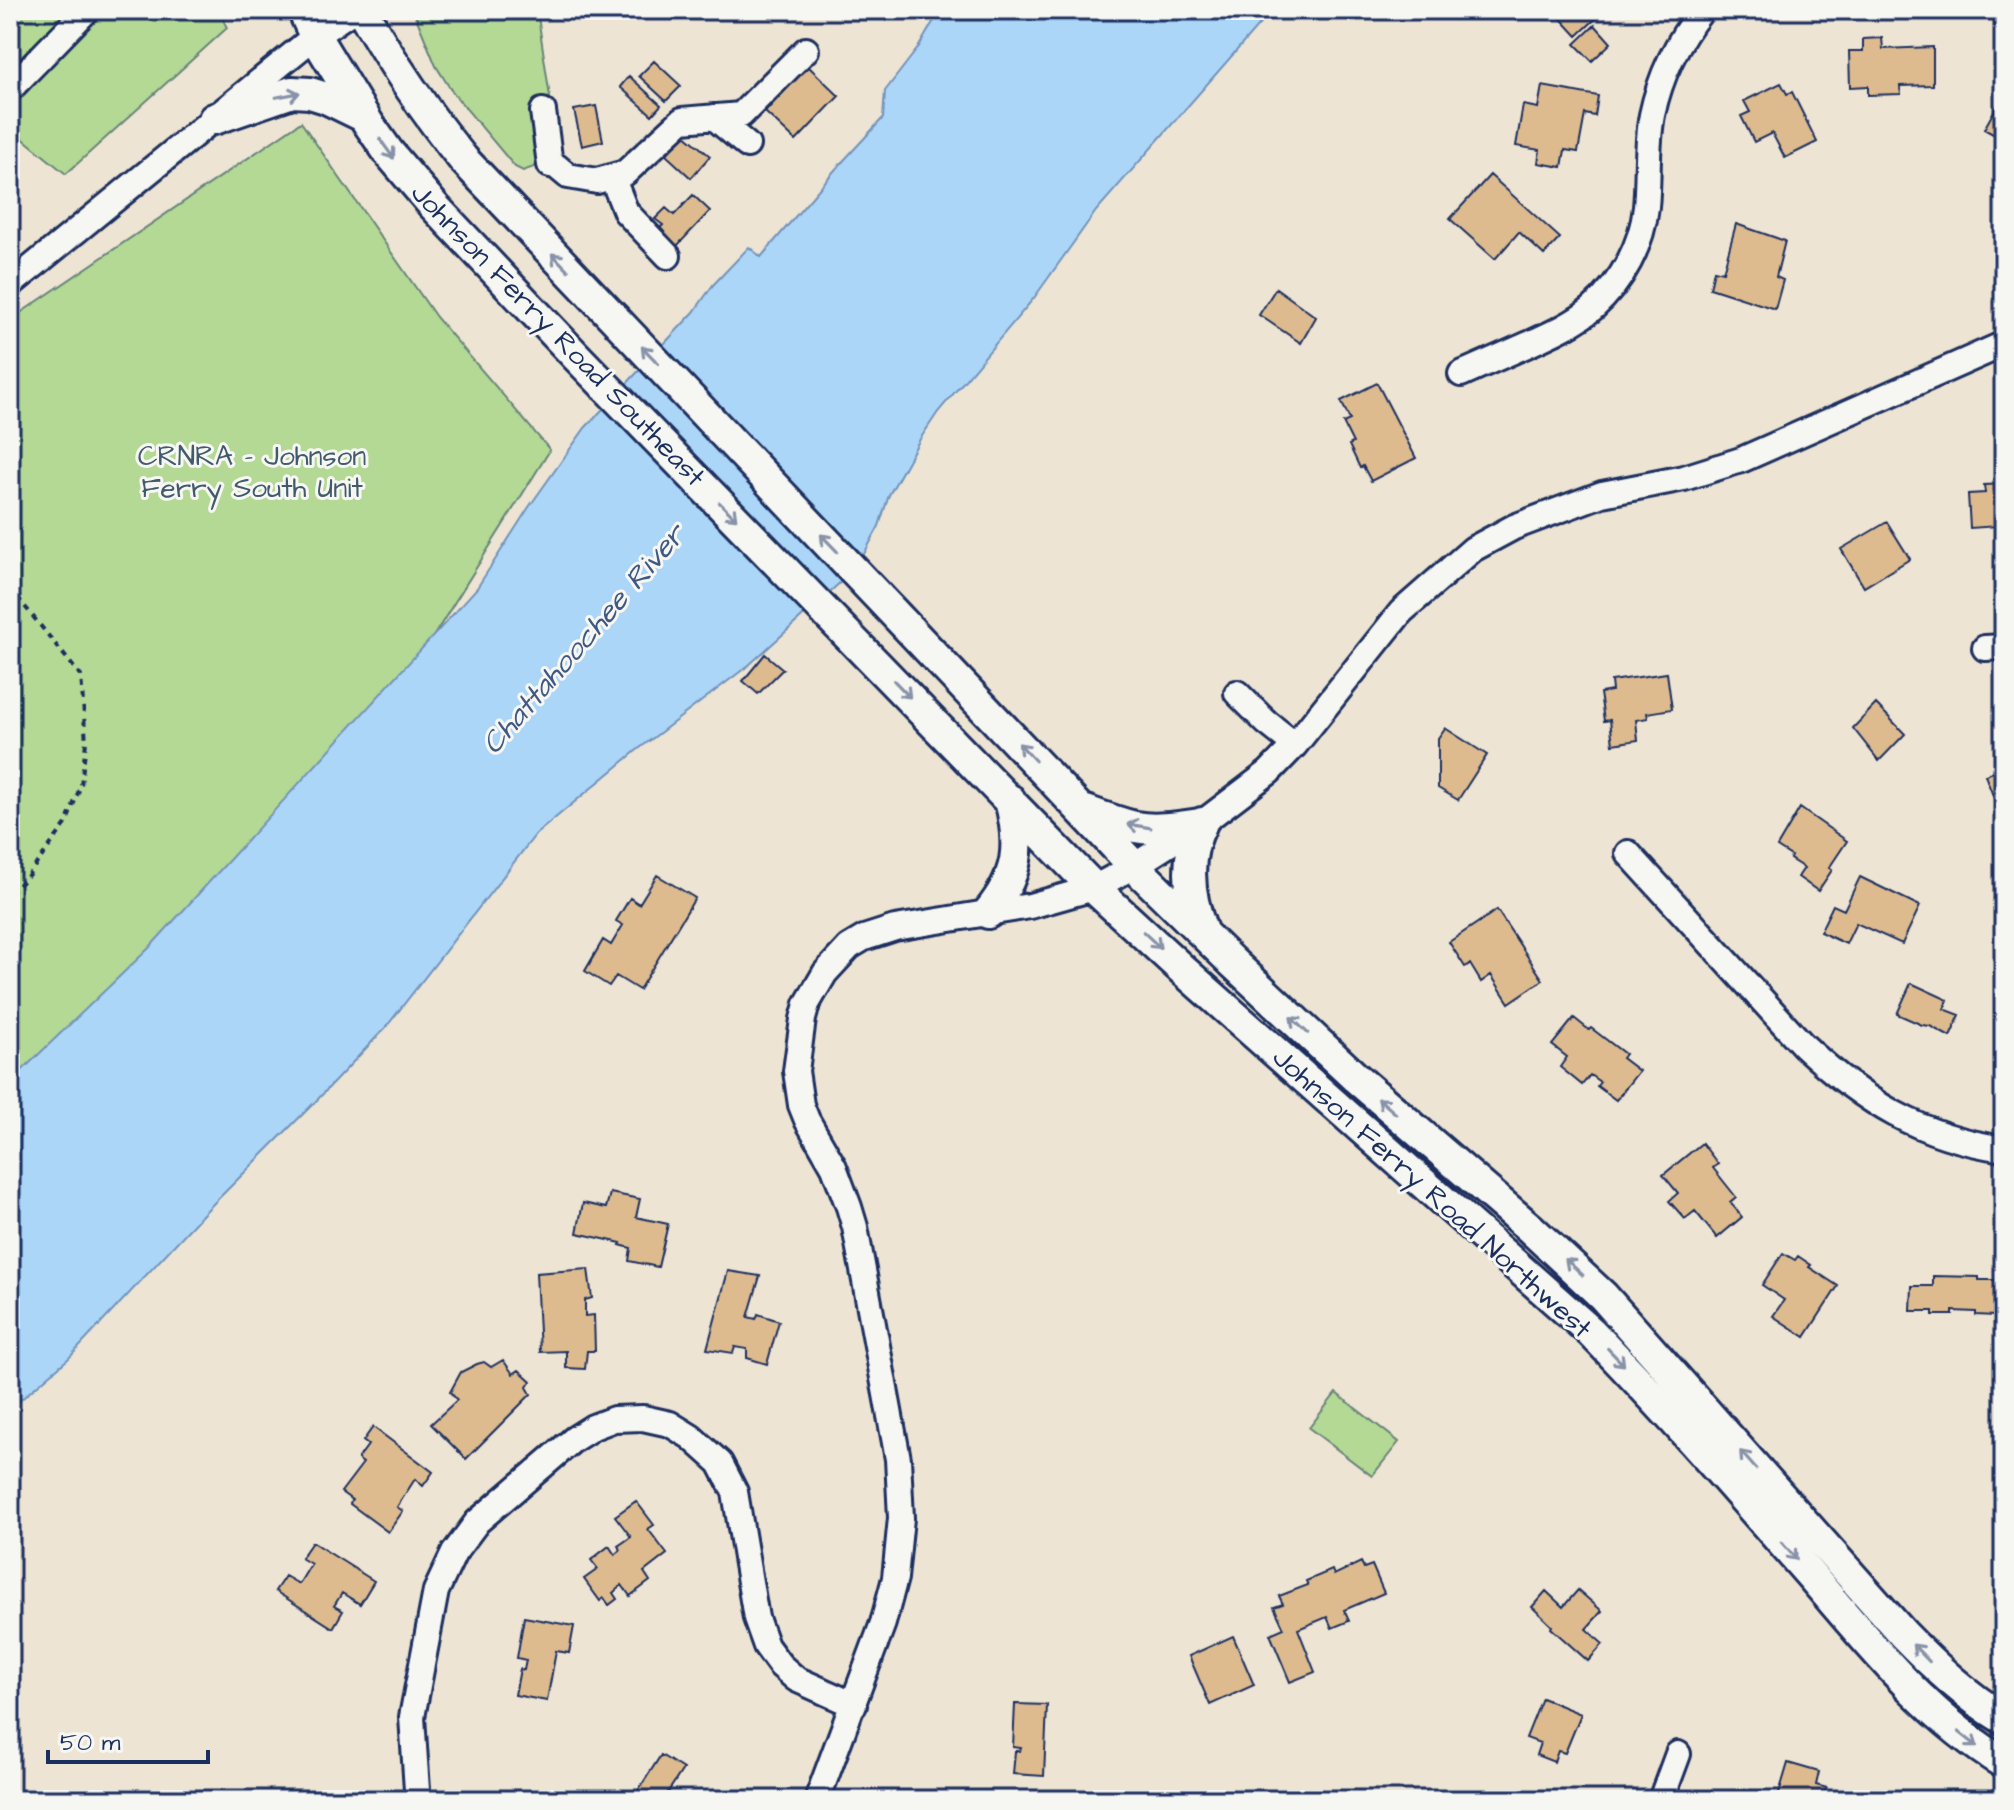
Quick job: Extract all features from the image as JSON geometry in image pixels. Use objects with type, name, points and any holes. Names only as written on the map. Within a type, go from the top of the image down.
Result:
[{"type":"main road","name":"Johnson Ferry Road Southeast","points":[[362,10],[431,119],[503,202],[883,600]]},
{"type":"main road","name":"Johnson Ferry Road Southeast","points":[[309,23],[389,153],[433,205],[575,355],[848,633]]},
{"type":"main road","points":[[214,119],[292,92],[326,98],[364,116]]},
{"type":"main road","name":"Johnson Ferry Road Northwest","points":[[883,600],[1134,866],[1202,933],[1356,1078],[1540,1237],[1603,1296],[1903,1634],[1963,1691],[2004,1719]]},
{"type":"main road","name":"Johnson Ferry Road Northwest","points":[[848,633],[1094,888],[1591,1332],[1638,1380],[1889,1664],[1947,1722],[2004,1763]]},
{"type":"main road","points":[[988,913],[1001,896],[1015,867],[1016,831],[1010,800]]},
{"type":"main road","points":[[1080,809],[1147,828],[1201,824],[1193,844],[1189,872],[1191,896],[1202,933]]},
{"type":"street","points":[[10,89],[87,10]]},
{"type":"street","points":[[10,285],[214,119],[309,23],[353,10]]},
{"type":"street","points":[[1461,374],[1564,328],[1591,310],[1608,293],[1629,263],[1640,236],[1646,207],[1646,154],[1652,113],[1667,68],[1688,27],[1702,10]]},
{"type":"street","points":[[543,111],[550,165],[568,176],[597,181],[625,173],[682,120],[741,115],[806,50]]},
{"type":"street","points":[[714,117],[747,145]]},
{"type":"street","points":[[612,177],[626,212],[668,256]]},
{"type":"street","points":[[817,1800],[883,1623],[895,1578],[901,1518],[898,1459],[855,1227],[834,1167],[801,1105],[796,1071],[803,1019],[814,989],[825,973],[849,947],[864,938],[895,928],[1030,906],[1094,888],[1201,824],[1269,772],[1295,745],[1401,612],[1473,549],[1514,527],[1602,494],[1684,478],[1741,460],[2004,344]]},
{"type":"street","points":[[1237,693],[1295,745]]},
{"type":"street","points":[[1628,853],[1803,1045],[1833,1073],[1866,1098],[1902,1119],[1940,1135],[2004,1149]]},
{"type":"street","points":[[417,1790],[412,1717],[436,1591],[454,1553],[477,1522],[574,1439],[614,1419],[643,1418],[670,1424],[691,1437],[720,1463],[735,1492],[756,1618],[766,1646],[780,1665],[796,1679],[854,1705]]},
{"type":"street","points":[[1661,1800],[1678,1754]]},
{"type":"path","points":[[10,588],[81,676],[86,742],[81,785],[66,824],[26,878],[10,892]]},
{"type":"green space","points":[[10,10],[219,10],[227,28],[66,174],[10,128]]},
{"type":"green space","points":[[413,10],[537,10],[557,144],[545,163],[523,171],[515,167],[453,93],[436,66]]},
{"type":"green space","name":"CRNRA - Johnson Ferry South Unit","points":[[301,122],[436,317],[550,450],[369,739],[10,1123],[10,320]]},
{"type":"green space","points":[[1336,1393],[1399,1442],[1372,1476],[1309,1428]]},
{"type":"water","name":"Chattahoochee River","points":[[940,10],[1272,10],[1096,211],[1034,298],[938,412],[889,495],[879,526],[864,554],[844,579],[749,665],[636,751],[536,834],[387,1026],[204,1213],[69,1358],[10,1409],[10,1082],[149,948],[477,588],[585,428],[694,312],[713,285],[749,247],[761,257],[883,118],[885,91],[918,48]]},
{"type":"building","points":[[1553,10],[1605,10],[1577,36]]},
{"type":"building","points":[[1595,25],[1611,43],[1592,61],[1575,44]]},
{"type":"building","points":[[1882,38],[1883,49],[1933,47],[1933,85],[1900,86],[1901,94],[1868,95],[1868,86],[1850,87],[1849,51],[1863,51],[1863,39]]},
{"type":"building","points":[[654,61],[681,86],[666,101],[639,76]]},
{"type":"building","points":[[808,66],[839,96],[796,141],[765,112]]},
{"type":"building","points":[[629,76],[661,105],[652,115],[620,87]]},
{"type":"building","points":[[1781,83],[1787,94],[1792,92],[1817,142],[1785,158],[1772,133],[1754,142],[1741,116],[1750,112],[1744,101]]},
{"type":"building","points":[[1542,86],[1598,96],[1595,116],[1585,114],[1578,152],[1565,150],[1562,167],[1538,163],[1540,150],[1516,146],[1523,105],[1538,108]]},
{"type":"building","points":[[2004,93],[2004,140],[1984,129]]},
{"type":"building","points":[[596,106],[603,141],[582,146],[574,110]]},
{"type":"building","points":[[684,134],[710,156],[691,178],[666,155]]},
{"type":"building","points":[[1490,175],[1560,238],[1544,255],[1519,232],[1495,259],[1450,219]]},
{"type":"building","points":[[693,195],[710,211],[677,246],[658,230],[663,225],[655,219],[666,208],[674,215]]},
{"type":"building","points":[[1736,224],[1785,241],[1776,277],[1783,280],[1775,309],[1710,288],[1714,270],[1723,272]]},
{"type":"building","points":[[1276,288],[1316,317],[1301,343],[1259,315]]},
{"type":"building","points":[[1377,383],[1416,458],[1371,481],[1363,466],[1360,468],[1349,445],[1353,443],[1343,423],[1350,420],[1341,401]]},
{"type":"building","points":[[2004,484],[2004,536],[1999,536],[1998,526],[1970,528],[1968,494],[1985,493],[1984,485]]},
{"type":"building","points":[[1887,522],[1910,559],[1864,587],[1841,549]]},
{"type":"building","points":[[765,654],[783,669],[758,694],[743,681]]},
{"type":"building","points":[[1667,673],[1672,709],[1647,713],[1648,718],[1636,720],[1638,740],[1613,744],[1610,720],[1604,721],[1600,693],[1612,691],[1611,681]]},
{"type":"building","points":[[1876,704],[1905,734],[1879,761],[1853,728]]},
{"type":"building","points":[[1445,728],[1487,755],[1458,800],[1438,788],[1438,738]]},
{"type":"building","points":[[2004,768],[2004,803],[1997,806],[1985,775]]},
{"type":"building","points":[[1800,808],[1847,841],[1818,891],[1798,877],[1804,868],[1777,847]]},
{"type":"building","points":[[657,875],[695,898],[639,990],[616,976],[609,986],[585,971],[603,940],[611,945],[623,925],[616,921],[630,898],[639,904]]},
{"type":"building","points":[[1860,877],[1920,906],[1902,944],[1856,923],[1846,944],[1820,932],[1833,905],[1844,910]]},
{"type":"building","points":[[1497,910],[1543,980],[1509,1003],[1491,975],[1481,982],[1470,964],[1465,967],[1449,942]]},
{"type":"building","points":[[1911,983],[1948,1000],[1944,1009],[1960,1015],[1950,1037],[1897,1014]]},
{"type":"building","points":[[1574,1018],[1625,1054],[1622,1058],[1639,1071],[1616,1100],[1597,1086],[1600,1082],[1590,1075],[1582,1085],[1560,1067],[1567,1057],[1552,1045]]},
{"type":"building","points":[[1702,1143],[1718,1164],[1713,1168],[1736,1197],[1730,1202],[1742,1217],[1717,1238],[1695,1211],[1685,1219],[1669,1201],[1678,1193],[1663,1175]]},
{"type":"building","points":[[610,1193],[640,1199],[636,1217],[668,1224],[658,1267],[629,1261],[631,1248],[621,1243],[577,1233],[583,1203],[606,1208]]},
{"type":"building","points":[[1783,1253],[1795,1260],[1798,1256],[1838,1286],[1805,1337],[1773,1316],[1784,1300],[1762,1285]]},
{"type":"building","points":[[588,1269],[592,1298],[585,1300],[585,1316],[594,1315],[595,1351],[587,1351],[585,1369],[566,1368],[566,1351],[540,1352],[536,1273]]},
{"type":"building","points":[[728,1271],[760,1276],[748,1317],[756,1319],[758,1314],[779,1321],[767,1364],[747,1358],[747,1349],[735,1347],[733,1353],[707,1349]]},
{"type":"building","points":[[1933,1276],[1996,1280],[1995,1316],[1976,1315],[1976,1312],[1953,1311],[1953,1315],[1933,1315],[1933,1311],[1911,1311],[1912,1286],[1933,1286]]},
{"type":"building","points":[[503,1360],[513,1374],[519,1370],[531,1381],[527,1387],[531,1394],[466,1459],[431,1424],[457,1400],[450,1392],[461,1372],[484,1362],[491,1367]]},
{"type":"building","points":[[373,1427],[433,1472],[423,1486],[415,1479],[397,1507],[403,1511],[388,1532],[350,1504],[352,1500],[341,1492],[363,1463],[358,1459],[368,1445],[363,1441]]},
{"type":"building","points":[[636,1501],[654,1525],[648,1529],[667,1554],[644,1572],[650,1581],[630,1596],[622,1585],[613,1593],[617,1599],[609,1605],[604,1598],[600,1601],[584,1579],[598,1569],[591,1560],[609,1546],[615,1555],[621,1550],[618,1546],[631,1537],[615,1516]]},
{"type":"building","points":[[312,1542],[374,1581],[360,1604],[342,1593],[334,1606],[343,1611],[333,1628],[275,1591],[285,1576],[299,1584],[311,1564],[301,1558]]},
{"type":"building","points":[[1361,1562],[1364,1568],[1372,1565],[1384,1593],[1344,1610],[1349,1621],[1332,1628],[1327,1617],[1298,1629],[1315,1672],[1290,1682],[1270,1634],[1284,1628],[1274,1607],[1283,1604],[1279,1596],[1308,1585],[1306,1581],[1332,1570],[1334,1575]]},
{"type":"building","points":[[1578,1590],[1602,1611],[1586,1629],[1603,1644],[1588,1661],[1532,1607],[1546,1591],[1563,1607]]},
{"type":"building","points":[[524,1617],[574,1626],[569,1653],[556,1651],[547,1701],[515,1695],[520,1669],[524,1670],[526,1660],[517,1658]]},
{"type":"building","points":[[1233,1636],[1254,1685],[1210,1705],[1189,1656]]},
{"type":"building","points":[[1542,1698],[1581,1714],[1565,1753],[1558,1751],[1554,1762],[1536,1755],[1540,1743],[1526,1738]]},
{"type":"building","points":[[1015,1704],[1047,1705],[1044,1776],[1013,1774],[1015,1751],[1021,1748],[1013,1747]]},
{"type":"building","points":[[661,1755],[683,1769],[668,1792],[681,1800],[632,1800]]},
{"type":"building","points":[[1788,1763],[1819,1772],[1816,1785],[1827,1788],[1823,1800],[1777,1800]]}]
